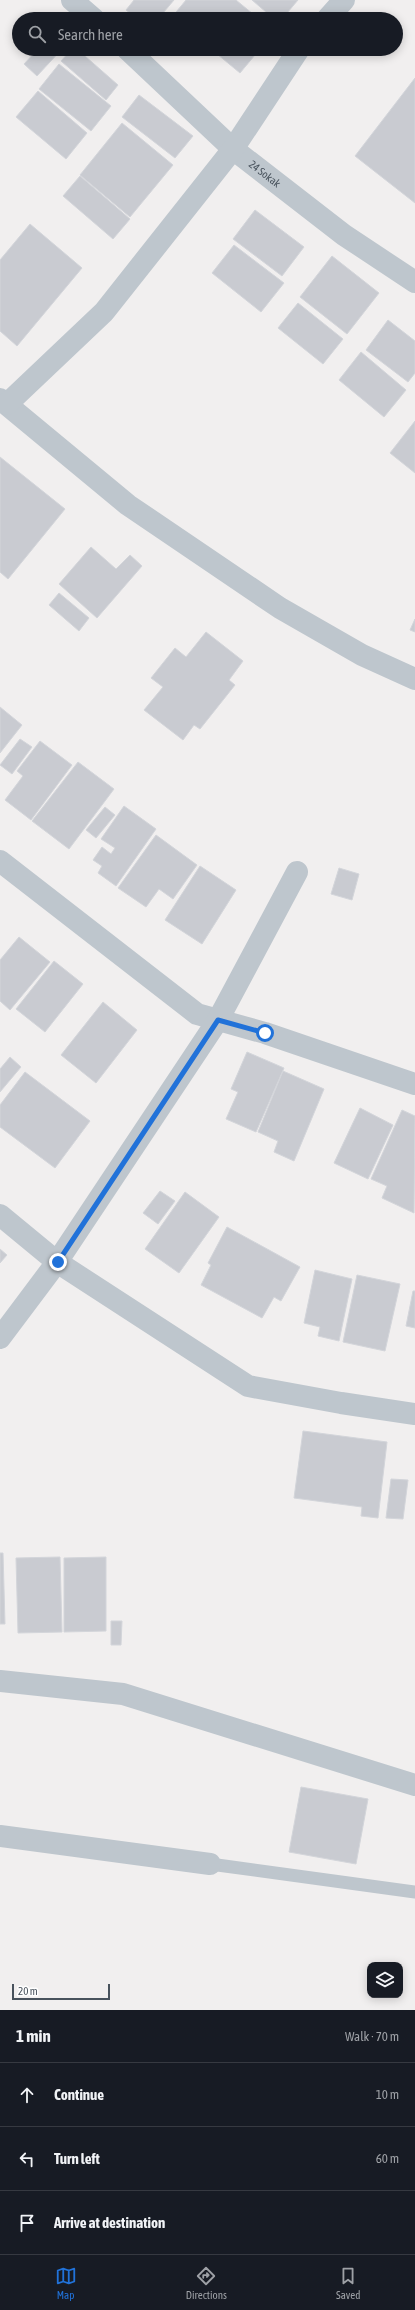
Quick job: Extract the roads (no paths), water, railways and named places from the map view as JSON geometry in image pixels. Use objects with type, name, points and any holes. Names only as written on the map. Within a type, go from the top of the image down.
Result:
[{"type":"street","points":[[72,0],[86,12]]},
{"type":"street","points":[[333,12],[344,0]]},
{"type":"street","name":"24 Sokak","points":[[135,56],[233,149],[344,235],[415,282]]},
{"type":"street","points":[[294,56],[233,149],[104,312],[3,402],[128,505],[280,608],[362,655],[415,679]]},
{"type":"street","points":[[0,861],[197,1014],[265,1033],[415,1084]]},
{"type":"street","points":[[0,1338],[58,1262],[218,1020],[297,872]]},
{"type":"street","points":[[0,1216],[58,1262],[248,1386],[341,1403],[415,1414]]},
{"type":"street","points":[[0,1681],[123,1694],[415,1785]]},
{"type":"street","points":[[0,1836],[210,1864]]},
{"type":"lane","points":[[210,1864],[415,1892]]}]
